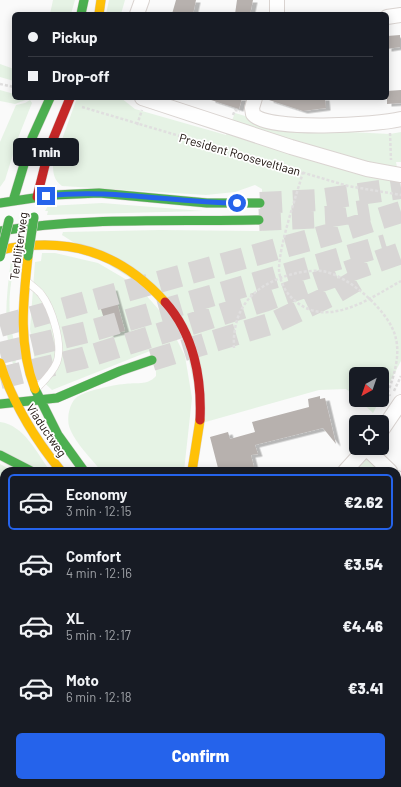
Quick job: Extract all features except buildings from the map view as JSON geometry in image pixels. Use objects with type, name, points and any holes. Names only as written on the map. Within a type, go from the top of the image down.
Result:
[{"type":"main road","points":[[81,12],[84,0]]},
{"type":"main road","points":[[99,12],[102,0]]},
{"type":"main road","name":"Terblijterweg","points":[[0,257],[12,201],[28,150],[49,100]]},
{"type":"main road","name":"Terblijterweg","points":[[38,401],[23,346],[22,314],[25,281],[37,197],[49,149],[69,100]]},
{"type":"main road","points":[[0,203],[37,197],[99,193],[207,203],[260,203]]},
{"type":"main road","points":[[0,231],[23,227],[97,220],[260,220]]},
{"type":"main road","points":[[0,250],[44,244],[72,247],[97,253],[123,265],[134,272],[168,303],[177,316],[189,341],[199,375],[200,414],[193,467]]},
{"type":"main road","points":[[0,404],[14,401],[38,401],[57,398],[120,371],[152,360]]},
{"type":"main road","points":[[0,363],[14,401]]},
{"type":"main road","name":"Viaductweg","points":[[14,401],[31,432],[57,467]]},
{"type":"main road","name":"Viaductweg","points":[[38,401],[61,441],[81,467]]},
{"type":"main road","points":[[0,455],[23,467]]},
{"type":"street","points":[[138,12],[142,0]]},
{"type":"street","points":[[277,0],[277,12]]},
{"type":"street","points":[[389,17],[401,16]]},
{"type":"street","name":"President Rooseveltlaan","points":[[148,100],[291,147],[367,170],[396,175]]},
{"type":"street","points":[[254,100],[252,108],[253,114],[258,119],[264,121],[309,126],[396,120]]},
{"type":"street","points":[[389,415],[396,400]]},
{"type":"street","points":[[350,467],[360,455]]},
{"type":"street","points":[[373,455],[386,467]]},
{"type":"lane","points":[[25,281],[40,292],[48,305],[57,335],[57,362],[51,372],[35,390]]},
{"type":"path","points":[[0,84],[12,87]]},
{"type":"path","name":"President Rooseveltlaan","points":[[80,106],[348,186],[401,195]]},
{"type":"path","points":[[396,120],[396,175]]},
{"type":"path","points":[[303,172],[284,242],[279,269],[280,278],[290,296],[300,306],[309,310],[319,312],[339,311],[369,299],[401,281]]},
{"type":"path","points":[[234,348],[234,328],[238,315],[244,305],[261,287],[280,278],[299,272],[321,271],[333,274],[354,286],[369,299],[388,321],[396,338],[398,350],[396,364],[388,392],[396,400]]},
{"type":"green space","points":[[53,0],[75,0],[72,12],[50,12]]},
{"type":"green space","points":[[109,0],[125,0],[122,12],[106,12]]},
{"type":"green space","points":[[0,64],[12,68],[12,80],[0,77]]},
{"type":"green space","points":[[0,90],[12,93],[12,100],[25,100],[15,104],[0,101]]},
{"type":"green space","points":[[30,100],[32,103],[18,138],[5,180],[0,187],[0,142],[16,105]]},
{"type":"green space","points":[[76,100],[124,100],[135,109],[226,135],[235,113],[289,129],[390,134],[401,132],[401,162],[396,162],[401,188],[401,361],[389,384],[389,367],[349,367],[349,391],[346,389],[319,390],[202,423],[178,308],[62,235],[63,232],[160,230],[263,231],[262,189],[255,185],[235,192],[206,195],[62,186],[54,176],[53,164]]},
{"type":"green space","points":[[102,203],[203,211],[47,215],[48,211],[45,211],[48,206]]},
{"type":"green space","points":[[42,253],[55,253],[98,263],[139,287],[166,318],[185,356],[192,398],[184,467],[98,467],[76,440],[70,429],[68,417],[70,407],[77,397],[106,387],[149,381],[156,376],[156,370],[150,351],[52,390],[37,376],[30,329],[35,262],[41,261]]},
{"type":"green space","points":[[11,260],[15,260],[10,308],[16,356],[15,370],[8,343],[6,315]]},
{"type":"green space","points":[[367,407],[376,407],[373,413]]},
{"type":"green space","points":[[0,422],[9,424],[23,434],[35,448],[47,467],[33,467],[0,450]]},
{"type":"green space","points":[[370,455],[383,467],[360,467]]},
{"type":"tunnel","points":[[260,203],[318,200],[401,188]]},
{"type":"tunnel","points":[[259,220],[326,217],[369,210]]},
{"type":"tunnel","points":[[0,326],[331,234],[401,212]]},
{"type":"tunnel","points":[[0,353],[87,332],[386,245]]},
{"type":"tunnel","points":[[0,378],[83,358],[264,301],[401,253]]},
{"type":"tunnel","points":[[152,360],[273,323],[330,296],[362,277]]},
{"type":"traffic: fast","points":[[81,12],[84,0]]},
{"type":"traffic: fast","points":[[13,201],[32,138],[49,100]]},
{"type":"traffic: fast","points":[[0,203],[54,195],[99,193],[207,203],[260,203]]},
{"type":"traffic: fast","points":[[28,256],[34,217]]},
{"type":"traffic: fast","points":[[0,257],[9,220]]},
{"type":"traffic: fast","points":[[0,231],[97,222],[259,220]]},
{"type":"traffic: fast","points":[[0,404],[57,398],[120,371],[152,360]]},
{"type":"traffic: fast","points":[[35,389],[58,435],[81,467]]},
{"type":"traffic: fast","points":[[0,455],[23,467]]},
{"type":"traffic: slow","points":[[99,12],[101,0]]},
{"type":"traffic: slow","points":[[0,250],[24,246],[48,245],[70,247],[90,252],[110,259],[129,270],[165,302]]},
{"type":"traffic: slow","points":[[28,256],[23,323],[26,356],[35,389]]},
{"type":"traffic: slow","points":[[0,363],[11,393],[25,420],[58,467]]},
{"type":"traffic: slow","points":[[193,467],[200,420]]},
{"type":"traffic: jam","points":[[37,197],[49,149],[69,100]]},
{"type":"traffic: jam","points":[[165,302],[183,328],[194,358],[199,389],[200,420]]},
{"type":"route","points":[[46,196],[73,193],[99,193],[198,202],[237,203]]}]
